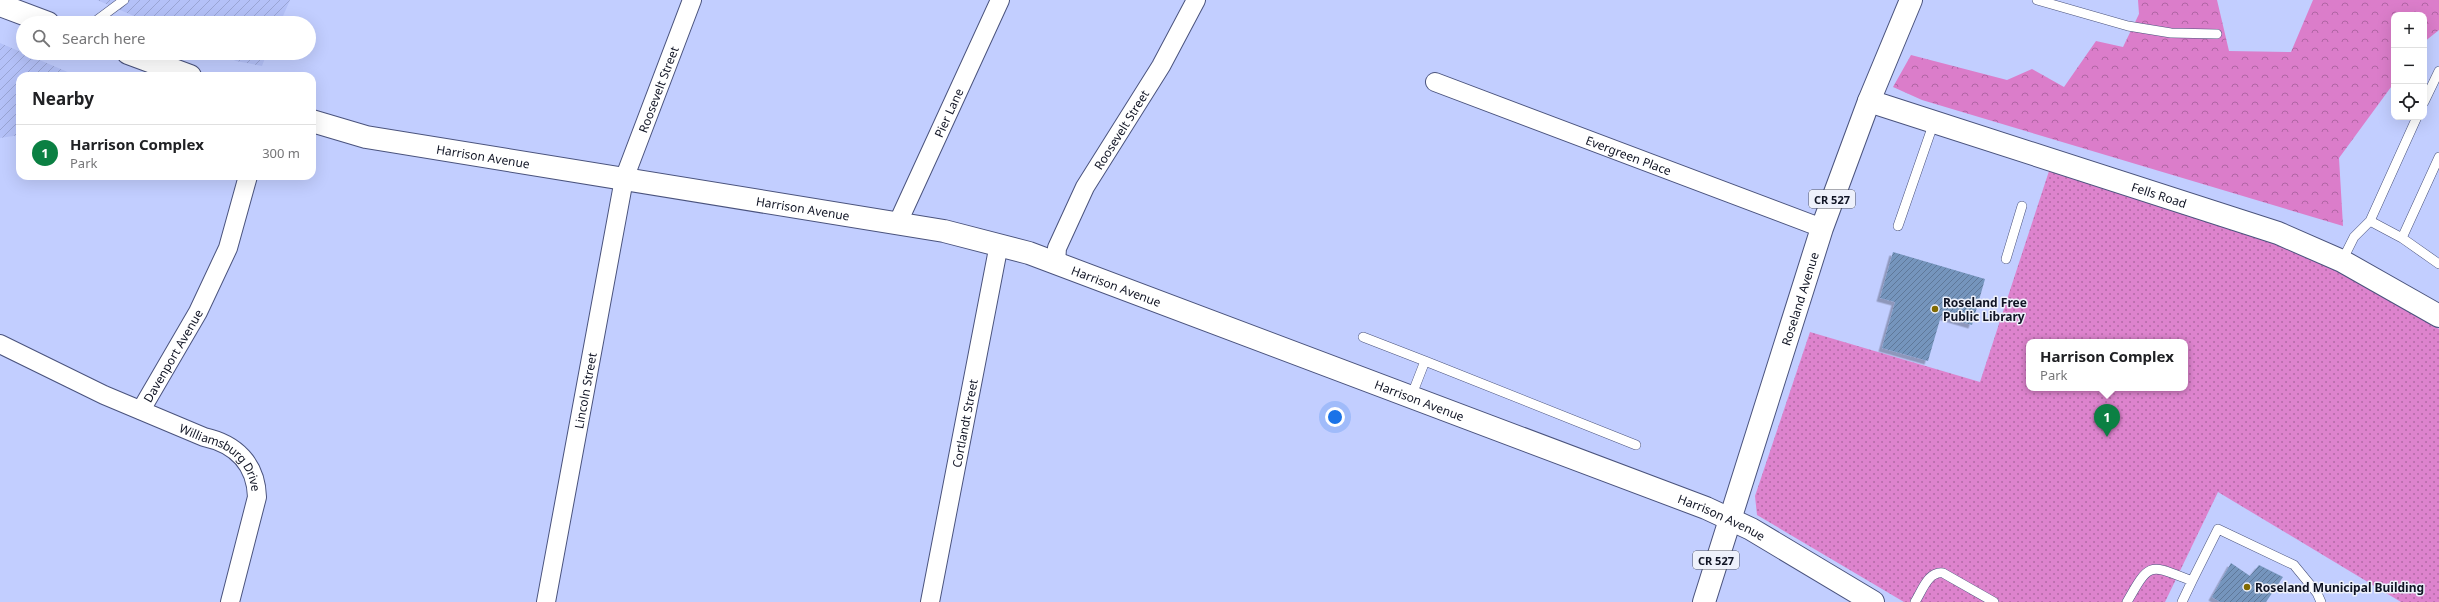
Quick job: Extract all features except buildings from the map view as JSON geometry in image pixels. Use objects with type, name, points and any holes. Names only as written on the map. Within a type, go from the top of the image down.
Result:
[{"type":"street","name":"Roosevelt Street","points":[[624,179],[692,0]]},
{"type":"street","name":"Pier Lane","points":[[895,223],[903,211],[1000,0]]},
{"type":"street","name":"Roosevelt Street","points":[[1056,263],[1057,248],[1086,187],[1161,66],[1196,0]]},
{"type":"street","name":"Roseland Avenue","points":[[1704,602],[1729,518],[1822,228],[1869,100],[1911,0]]},
{"type":"street","points":[[0,5],[29,16]]},
{"type":"street","points":[[147,60],[179,72]]},
{"type":"street","name":"Evergreen Place","points":[[1435,82],[1822,228]]},
{"type":"street","name":"Fells Road","points":[[1869,100],[2278,233],[2342,261],[2439,316]]},
{"type":"street","name":"Harrison Avenue","points":[[316,122],[366,137],[944,231],[999,244],[1056,263],[1410,398],[1700,506],[1751,529],[1873,602]]},
{"type":"street","name":"Lincoln Street","points":[[546,602],[624,179]]},
{"type":"street","name":"Davenport Avenue","points":[[0,344],[104,395],[141,410],[205,298],[228,248],[247,180]]},
{"type":"street","name":"Cortlandt Street","points":[[930,602],[999,244]]},
{"type":"street","name":"Williamsburg Drive","points":[[141,410],[232,446],[245,458],[251,469],[256,486],[257,497],[230,602]]},
{"type":"lane","points":[[0,5],[1,0]]},
{"type":"lane","points":[[102,16],[124,0]]},
{"type":"lane","points":[[2037,0],[2128,26],[2171,33],[2217,34]]},
{"type":"lane","points":[[2427,96],[2439,71]]},
{"type":"lane","points":[[2342,261],[2354,237],[2370,221],[2416,120]]},
{"type":"lane","points":[[1898,226],[1934,122]]},
{"type":"lane","points":[[2402,238],[2439,157]]},
{"type":"lane","points":[[2006,259],[2022,206]]},
{"type":"lane","points":[[2370,221],[2402,238],[2438,261]]},
{"type":"lane","points":[[1363,337],[1636,445]]},
{"type":"lane","points":[[1410,398],[1425,361]]},
{"type":"lane","points":[[2182,602],[2218,529],[2294,565],[2317,593],[2321,602]]},
{"type":"lane","points":[[2127,602],[2143,574],[2151,570],[2160,568],[2192,581]]},
{"type":"lane","points":[[1915,602],[1932,575],[1938,572],[1943,573],[1994,602]]},
{"type":"shaded area","points":[[97,0],[290,0],[283,16],[134,16]]},
{"type":"shaded area","points":[[0,43],[16,50],[16,60],[40,60],[68,72],[16,72],[16,136],[0,138]]},
{"type":"shaded area","points":[[234,60],[264,60],[262,66]]},
{"type":"shaded area","points":[[2050,168],[2153,199],[2334,265],[2439,329],[2439,602],[2401,602],[2218,492],[2165,602],[1904,602],[1757,515],[1755,496],[1810,332],[1980,382]]},
{"type":"green space","points":[[2138,0],[2217,0],[2229,51],[2291,52],[2313,0],[2439,0],[2439,30],[2427,40],[2427,12],[2391,12],[2391,87],[2339,158],[2343,226],[1922,100],[1893,87],[1911,55],[2007,80],[2032,69],[2064,87],[2096,41],[2123,47],[2139,14]]},
{"type":"place","name":"Roseland Free Public Library","points":[[1935,309]]},
{"type":"place","name":"Harrison Complex","points":[[2107,437]]},
{"type":"place","name":"Roseland Municipal Building","points":[[2247,587]]}]
